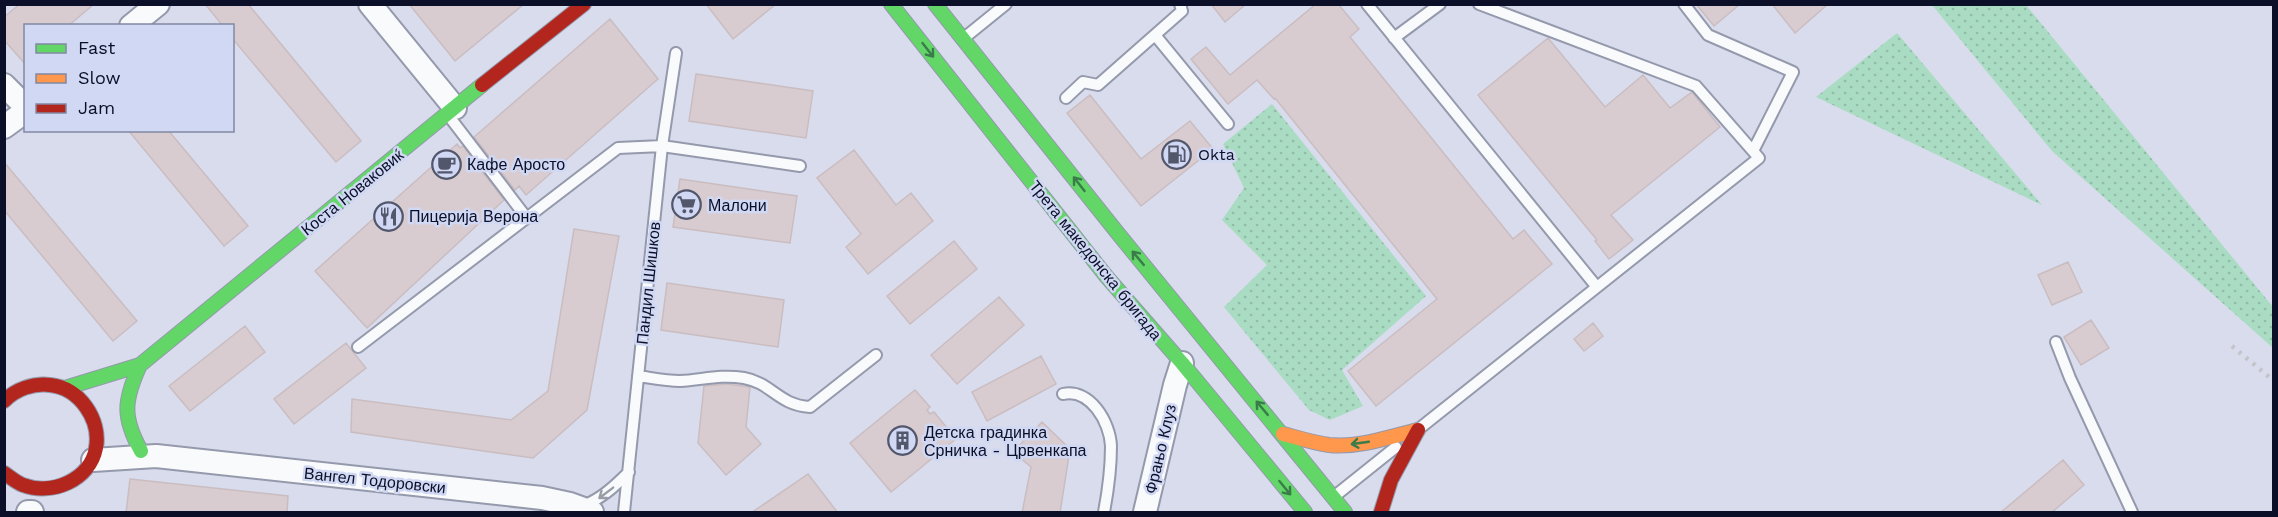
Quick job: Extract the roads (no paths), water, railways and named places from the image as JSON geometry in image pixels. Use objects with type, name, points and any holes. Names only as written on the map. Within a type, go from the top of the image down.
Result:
[{"type":"street","points":[[133,24],[158,4]]},
{"type":"street","name":"Коста Новаковиќ","points":[[64,388],[90,379],[117,374],[140,365],[584,4]]},
{"type":"street","name":"Трета македонска бригада","points":[[891,4],[1106,276],[1178,374],[1305,513]]},
{"type":"street","name":"Трета македонска бригада","points":[[935,4],[1115,230],[1283,434],[1328,501],[1346,513]]},
{"type":"street","points":[[371,5],[451,111]]},
{"type":"street","points":[[4,85],[24,107]]},
{"type":"street","points":[[4,127],[24,111]]},
{"type":"street","points":[[140,365],[131,382],[125,415],[129,432],[148,454]]},
{"type":"street","points":[[108,389],[117,374]]},
{"type":"street","name":"Фрањо Клуз","points":[[1145,513],[1178,374]]},
{"type":"street","points":[[4,401],[20,390],[42,384],[64,388],[83,401],[95,440]]},
{"type":"street","points":[[4,387],[20,390]]},
{"type":"street","points":[[4,473],[19,484],[39,490],[61,488],[80,477],[95,440],[101,402]]},
{"type":"street","points":[[1283,434],[1340,445],[1376,441],[1418,430]]},
{"type":"street","points":[[1381,513],[1392,480],[1418,430]]},
{"type":"street","name":"Вангел Тодоровски","points":[[95,440],[148,454],[542,498],[585,510]]},
{"type":"street","points":[[4,492],[19,484]]},
{"type":"lane","points":[[964,38],[1006,4]]},
{"type":"lane","points":[[1066,98],[1083,82],[1098,85],[1182,11],[1180,4]]},
{"type":"lane","points":[[1367,4],[1596,286]]},
{"type":"lane","points":[[1394,38],[1440,4]]},
{"type":"lane","points":[[1328,501],[1759,158],[1696,86],[1479,4]]},
{"type":"lane","points":[[1684,4],[1708,35],[1793,72],[1752,151]]},
{"type":"lane","points":[[1155,35],[1228,124]]},
{"type":"lane","name":"Пандил Шишков","points":[[624,513],[662,146],[676,53]]},
{"type":"lane","points":[[451,111],[526,217]]},
{"type":"lane","points":[[358,347],[618,148],[662,146],[800,166]]},
{"type":"lane","points":[[2056,342],[2070,378],[2132,513]]},
{"type":"lane","points":[[639,376],[681,381],[716,376],[745,378],[760,383],[784,401],[797,406],[810,407],[876,355]]},
{"type":"lane","points":[[1063,394],[1074,391],[1084,396],[1096,406],[1104,422],[1111,443],[1104,513]]},
{"type":"lane","points":[[585,510],[628,472]]},
{"type":"railway","points":[[2232,346],[2274,381]]},
{"type":"place","name":"Okta","points":[[1177,154]]},
{"type":"place","name":"Кафе Аросто","points":[[446,164]]},
{"type":"place","name":"Малони","points":[[687,205]]},
{"type":"place","name":"Пицерија Верона","points":[[388,216]]},
{"type":"place","name":"Детска градинка Срничка - Црвенкапа","points":[[903,441]]}]
